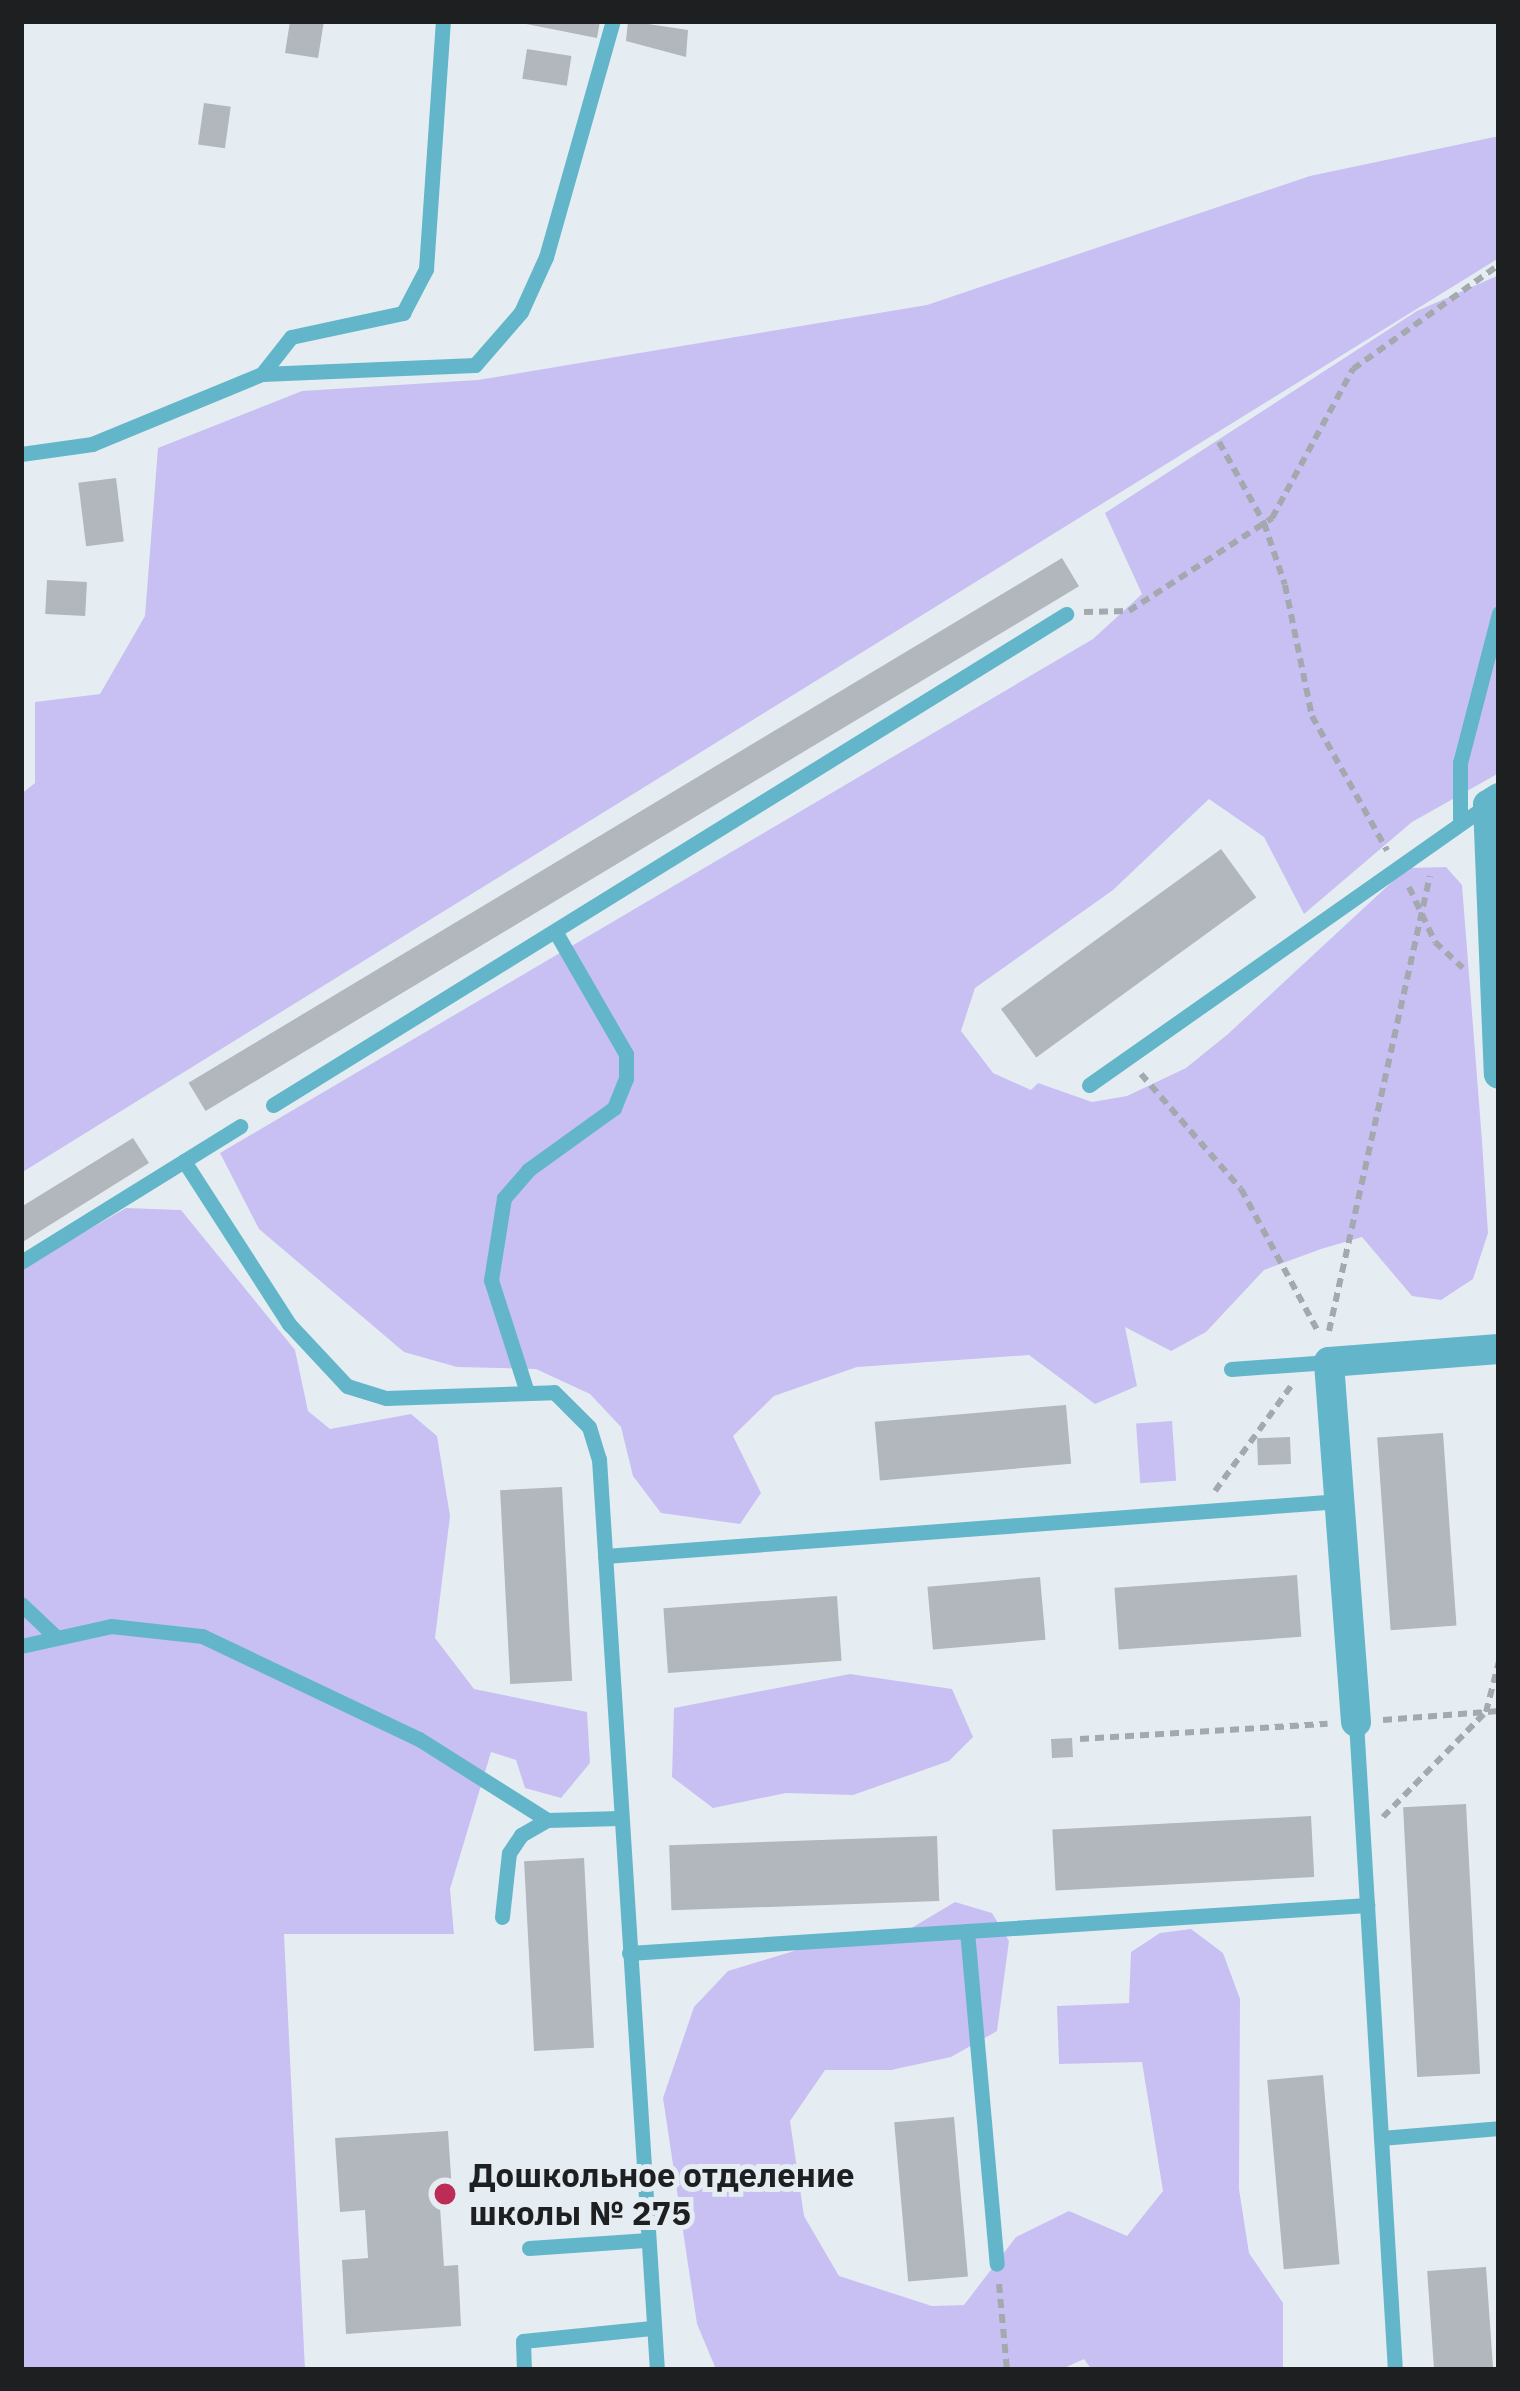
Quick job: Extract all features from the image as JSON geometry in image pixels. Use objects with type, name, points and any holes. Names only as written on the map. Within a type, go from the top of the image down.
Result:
[{"type":"street","points":[[1494,802],[1499,1074]]},
{"type":"street","points":[[1356,1722],[1340,1501],[1319,1363],[1499,1348]]},
{"type":"lane","points":[[262,374],[291,337],[404,313],[420,294],[443,21]]},
{"type":"lane","points":[[21,454],[92,444],[262,374],[475,365],[520,312],[546,257],[613,21]]},
{"type":"lane","points":[[1460,819],[1460,764],[1499,613]]},
{"type":"lane","points":[[273,1105],[1066,614]]},
{"type":"lane","points":[[1089,1085],[1460,819],[1494,802]]},
{"type":"lane","points":[[526,1389],[491,1280],[504,1198],[528,1170],[614,1108],[626,1079],[626,1054],[555,931]]},
{"type":"lane","points":[[21,1262],[240,1126]]},
{"type":"lane","points":[[184,1161],[289,1324],[347,1386],[386,1398],[526,1389],[554,1392],[589,1427],[605,1556],[657,2370]]},
{"type":"lane","points":[[1232,1369],[1319,1363]]},
{"type":"lane","points":[[605,1556],[1340,1501]]},
{"type":"lane","points":[[21,1604],[56,1637]]},
{"type":"lane","points":[[21,1646],[111,1626],[163,1628],[243,1649],[419,1739],[547,1820]]},
{"type":"lane","points":[[1356,1722],[1395,2370]]},
{"type":"lane","points":[[502,1917],[509,1853],[520,1835],[547,1820],[620,1818]]},
{"type":"lane","points":[[628,1953],[1367,1905]]},
{"type":"lane","points":[[968,1931],[997,2264]]},
{"type":"lane","points":[[1381,2138],[1499,2128]]},
{"type":"lane","points":[[529,2248],[646,2240]]},
{"type":"lane","points":[[524,2370],[523,2341],[651,2328]]},
{"type":"path","points":[[1066,614],[1129,611],[1264,523],[1291,494],[1353,369],[1499,265]]},
{"type":"path","points":[[1219,442],[1264,523],[1312,716],[1395,866],[1423,903],[1435,941],[1496,1013]]},
{"type":"path","points":[[1126,1058],[1241,1189],[1326,1346],[1442,832]]},
{"type":"path","points":[[1203,1512],[1319,1363]]},
{"type":"path","points":[[1363,1841],[1486,1712],[1499,1661]]},
{"type":"path","points":[[1080,1739],[1499,1711]]},
{"type":"path","points":[[997,2264],[1007,2370]]},
{"type":"shaded area","points":[[1499,136],[1499,258],[21,1173],[21,794],[35,783],[35,702],[100,694],[145,616],[158,448],[302,391],[478,380],[927,305],[1310,176]]},
{"type":"shaded area","points":[[1499,275],[1499,773],[1412,822],[1304,914],[1264,837],[1209,799],[1113,890],[975,988],[961,1031],[993,1073],[1031,1090],[1038,1083],[1092,1102],[1127,1096],[1186,1068],[1228,1034],[1407,868],[1446,867],[1462,885],[1482,1141],[1488,1233],[1473,1279],[1441,1300],[1412,1296],[1362,1237],[1321,1249],[1264,1270],[1206,1332],[1171,1351],[1125,1327],[1137,1386],[1095,1404],[1029,1355],[857,1367],[774,1396],[733,1436],[761,1493],[740,1524],[661,1513],[633,1476],[621,1427],[590,1394],[536,1369],[457,1367],[404,1352],[259,1229],[220,1153],[1093,639],[1142,594],[1105,513],[1417,311]]},
{"type":"shaded area","points":[[126,1208],[181,1210],[295,1350],[308,1411],[330,1429],[411,1414],[437,1436],[450,1516],[435,1638],[474,1689],[587,1712],[590,1763],[561,1798],[525,1788],[516,1760],[491,1752],[450,1889],[454,1934],[284,1934],[305,2370],[21,2370],[21,1269]]},
{"type":"shaded area","points":[[1172,1421],[1176,1481],[1140,1483],[1136,1424]]},
{"type":"shaded area","points":[[850,1674],[952,1689],[973,1737],[949,1761],[853,1795],[786,1793],[713,1808],[672,1777],[674,1708]]},
{"type":"shaded area","points":[[955,1902],[992,1913],[1009,1941],[997,2031],[951,2057],[891,2070],[825,2070],[790,2121],[804,2216],[839,2276],[932,2306],[964,2305],[1016,2237],[1069,2211],[1127,2236],[1163,2191],[1142,2062],[1059,2064],[1057,2006],[1129,2003],[1131,1952],[1160,1933],[1191,1929],[1223,1953],[1240,1999],[1239,2189],[1249,2253],[1283,2303],[1283,2370],[1092,2370],[1084,2359],[1060,2370],[715,2367],[697,2324],[663,2098],[694,2007],[728,1971],[817,1944],[908,1930]]},
{"type":"building","points":[[290,21],[324,21],[318,58],[285,53]]},
{"type":"building","points":[[511,21],[600,21],[597,38]]},
{"type":"building","points":[[628,21],[688,30],[686,57],[626,41]]},
{"type":"building","points":[[527,49],[571,56],[567,86],[522,79]]},
{"type":"building","points":[[204,103],[231,107],[225,148],[198,145]]},
{"type":"building","points":[[116,478],[124,542],[86,546],[78,483]]},
{"type":"building","points":[[1062,558],[1079,586],[206,1111],[189,1083]]},
{"type":"building","points":[[47,580],[87,582],[85,616],[45,614]]},
{"type":"building","points":[[1221,849],[1256,898],[1036,1057],[1001,1009]]},
{"type":"building","points":[[133,1138],[149,1163],[21,1243],[21,1207]]},
{"type":"building","points":[[1066,1405],[1071,1464],[880,1481],[875,1422]]},
{"type":"building","points":[[1443,1433],[1456,1626],[1391,1630],[1377,1438]]},
{"type":"building","points":[[1290,1437],[1291,1464],[1258,1465],[1257,1438]]},
{"type":"building","points":[[562,1487],[572,1681],[510,1684],[500,1490]]},
{"type":"building","points":[[1297,1575],[1301,1637],[1119,1650],[1114,1588]]},
{"type":"building","points":[[1040,1577],[1045,1640],[933,1650],[927,1587]]},
{"type":"building","points":[[837,1596],[842,1661],[668,1673],[663,1608]]},
{"type":"building","points":[[1072,1738],[1073,1757],[1052,1758],[1051,1739]]},
{"type":"building","points":[[1466,1804],[1480,2074],[1417,2077],[1403,1807]]},
{"type":"building","points":[[1311,1816],[1314,1877],[1056,1890],[1052,1830]]},
{"type":"building","points":[[937,1836],[939,1901],[671,1910],[669,1845]]},
{"type":"building","points":[[584,1858],[594,2048],[534,2051],[524,1861]]},
{"type":"building","points":[[1323,2075],[1340,2264],[1284,2269],[1267,2080]]},
{"type":"building","points":[[954,2117],[968,2276],[908,2282],[894,2122]]},
{"type":"building","points":[[448,2131],[452,2191],[439,2192],[444,2266],[458,2265],[461,2326],[346,2334],[342,2260],[368,2258],[365,2210],[340,2212],[335,2138]]},
{"type":"building","points":[[1486,2267],[1493,2370],[1434,2370],[1427,2271]]},
{"type":"place","name":"Дошкольное отделение школы № 275","points":[[445,2194]]}]
